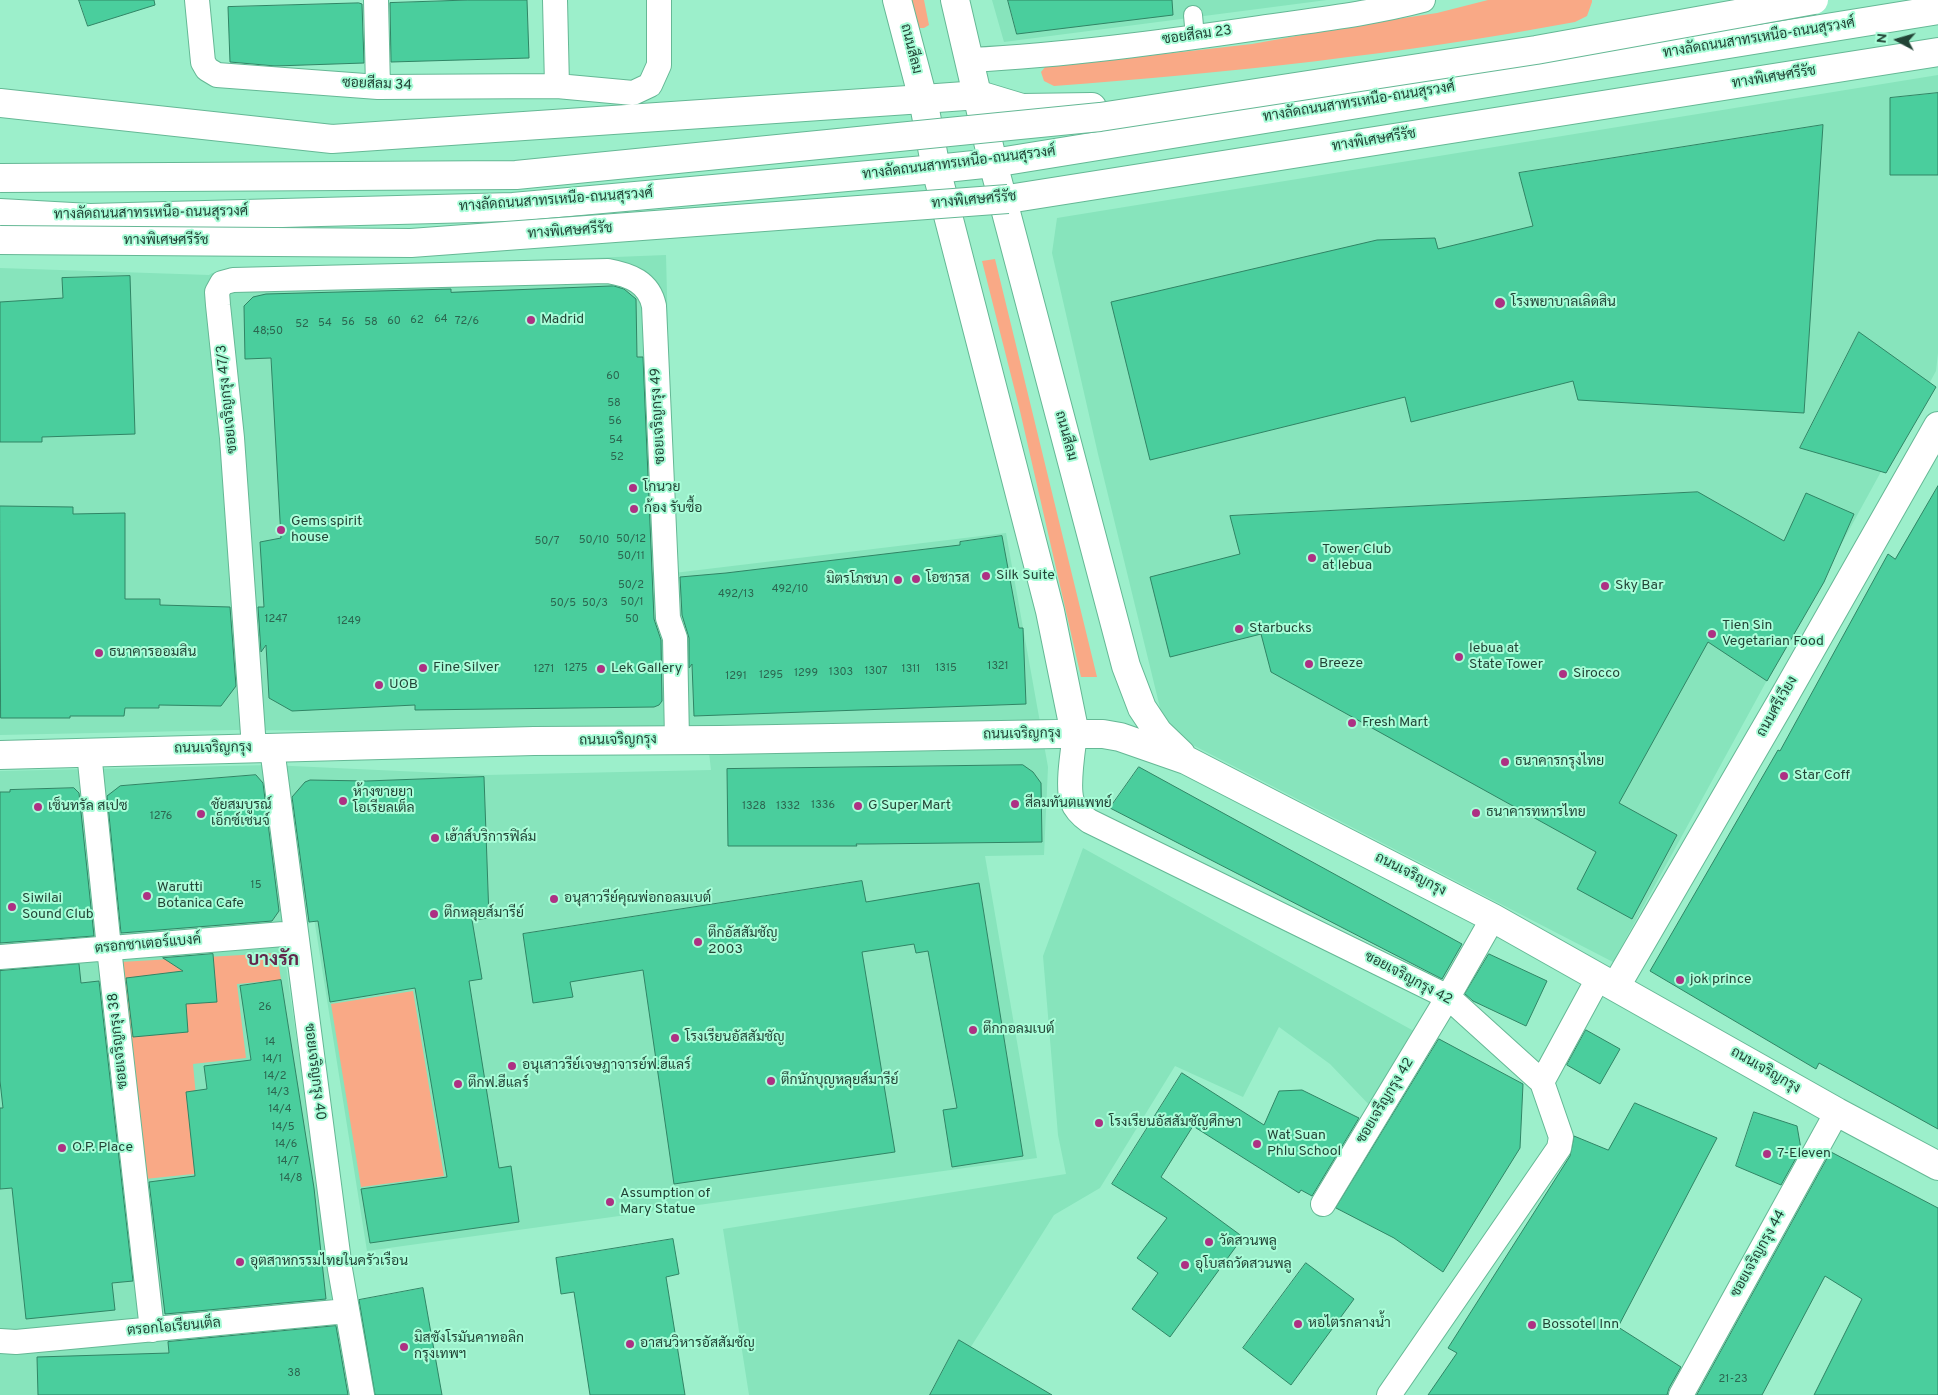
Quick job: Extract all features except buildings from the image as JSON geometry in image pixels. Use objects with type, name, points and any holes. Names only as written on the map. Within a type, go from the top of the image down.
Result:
[{"type":"main road","name":"ถนนสีลม","points":[[897,0],[923,99],[936,169],[1050,611],[1075,734]]},
{"type":"main road","name":"ถนนสีลม","points":[[955,0],[979,95],[993,163],[1126,666],[1142,708],[1158,732],[1186,760]]},
{"type":"main road","points":[[0,103],[332,139],[979,95],[1022,108],[1093,107],[1499,48],[1778,0]]},
{"type":"main road","points":[[0,178],[516,175],[1100,117],[1536,50],[1814,0]]},
{"type":"main road","name":"ทางลัดถนนสาทรเหนือ-ถนนสุรวงศ์","points":[[0,213],[90,218],[513,207],[936,169],[993,163],[1938,10]]},
{"type":"main road","name":"ทางพิเศษศรีรัช","points":[[0,240],[411,243],[1008,199],[1938,52]]},
{"type":"main road","points":[[1299,77],[1307,112]]},
{"type":"main road","name":"ถนนศรีเวียง","points":[[1608,982],[1772,719],[1938,426]]},
{"type":"main road","points":[[1120,737],[1130,732],[1138,721],[1142,708]]},
{"type":"main road","name":"ถนนเจริญกรุง","points":[[0,755],[534,741],[1075,734],[1120,737],[1186,760],[1494,918],[1837,1112],[1938,1166]]},
{"type":"street","name":"ซอยสีลม 34","points":[[197,0],[203,62],[207,70],[217,75],[378,86],[557,86],[633,94],[650,85],[659,65],[659,0]]},
{"type":"street","points":[[376,0],[378,86]]},
{"type":"street","points":[[555,0],[557,86]]},
{"type":"street","name":"ซอยสีลม 23","points":[[970,60],[1027,58],[1194,26],[1423,0]]},
{"type":"street","name":"ซอยเจริญกรุง 49","points":[[454,276],[608,271],[638,280],[652,299],[668,618],[675,638],[677,740]]},
{"type":"street","name":"ซอยเจริญกรุง 47/3","points":[[263,748],[217,292],[222,283],[233,280],[454,276]]},
{"type":"street","name":"ซอยเจริญกรุง 42","points":[[1075,734],[1070,763],[1071,800],[1080,814],[1089,821],[1448,997],[1542,1082],[1561,1137],[1559,1148],[1390,1395]]},
{"type":"street","name":"ซอยเจริญกรุง 40","points":[[263,748],[296,933],[340,1269],[362,1395]]},
{"type":"street","name":"ซอยเจริญกรุง 38","points":[[89,752],[152,1330]]},
{"type":"street","name":"ซอยเจรืญกรุง 42","points":[[1323,1204],[1494,918]]},
{"type":"street","name":"ตรอกชาเตอร์แบงค์","points":[[0,957],[296,933]]},
{"type":"street","points":[[1542,1082],[1608,982]]},
{"type":"street","name":"ซอยเจริญกรุง 44","points":[[1681,1395],[1837,1112]]},
{"type":"street","name":"ตรอกโอเรียนเต็ล","points":[[0,1341],[16,1342],[347,1311]]},
{"type":"shaded area","points":[[911,0],[924,0],[929,25],[924,28],[919,28],[916,23]]},
{"type":"shaded area","points":[[992,0],[1327,0],[1004,42]]},
{"type":"shaded area","points":[[1488,0],[1592,0],[1592,2],[1587,16],[1575,22],[1381,53],[1185,75],[1054,86],[1044,81],[1041,72],[1050,61],[1137,57],[1252,44],[1437,13]]},
{"type":"shaded area","points":[[1938,75],[1938,353],[1936,371],[1613,962],[1183,740],[1163,720],[1098,454],[1052,253],[1057,218]]},
{"type":"shaded area","points":[[666,255],[674,573],[1006,533],[1048,767],[1044,855],[985,856],[1037,1158],[367,1251],[314,918],[284,952],[334,1296],[326,1306],[0,1333],[0,771],[270,765],[486,775],[711,770],[707,735],[679,733],[234,730],[0,735],[0,268],[209,275],[212,273]]},
{"type":"shaded area","points":[[995,259],[1097,677],[1081,677],[1020,411],[982,261]]},
{"type":"shaded area","name":"โรงเรียนอัสสัมชัญศึกษา","points":[[1083,848],[1421,1035],[1376,1112],[1330,1064],[1279,1027],[1243,1097],[1175,1066],[1100,1188],[1054,1215],[962,1361],[1023,1395],[749,1395],[723,1229],[1066,1174],[1058,1135],[1043,956]]},
{"type":"shaded area","points":[[277,953],[281,980],[237,984],[246,1058],[193,1064],[203,1173],[145,1179],[120,962]]},
{"type":"shaded area","points":[[413,991],[444,1176],[361,1187],[331,1004]]},
{"type":"shaded area","points":[[341,1323],[353,1395],[0,1395],[0,1353]]},
{"type":"place","name":"โรงพยาบาลเลิดสิน","points":[[1500,303]]},
{"type":"place","name":"Madrid","points":[[531,320]]},
{"type":"place","name":"โกนวย","points":[[633,488]]},
{"type":"place","name":"ก้อง รับซื้อ","points":[[634,509]]},
{"type":"place","name":"Gems spirit house","points":[[281,530]]},
{"type":"place","name":"Tower Club at lebua","points":[[1312,558]]},
{"type":"place","name":"Silk Suite","points":[[986,576]]},
{"type":"place","name":"โอชารส","points":[[916,579]]},
{"type":"place","name":"มิตรโภชนา","points":[[898,580]]},
{"type":"place","name":"Sky Bar","points":[[1605,586]]},
{"type":"place","name":"Starbucks","points":[[1239,629]]},
{"type":"place","name":"Tien Sin Vegetarian Food","points":[[1712,634]]},
{"type":"place","name":"ธนาคารออมสิน","points":[[99,653]]},
{"type":"place","name":"lebua at State Tower","points":[[1459,657]]},
{"type":"place","name":"Breeze","points":[[1309,664]]},
{"type":"place","name":"Fine Silver","points":[[423,668]]},
{"type":"place","name":"Lek Gallery","points":[[601,669]]},
{"type":"place","name":"Sirocco","points":[[1563,674]]},
{"type":"place","name":"UOB","points":[[379,685]]},
{"type":"place","name":"Fresh Mart","points":[[1352,723]]},
{"type":"place","name":"ธนาคารกรุงไทย","points":[[1505,762]]},
{"type":"place","name":"Star Coff","points":[[1784,776]]},
{"type":"place","name":"ห้างขายยา โอเรียลเต็ล","points":[[343,801]]},
{"type":"place","name":"สีลมทันตแพทย์","points":[[1015,804]]},
{"type":"place","name":"G Super Mart","points":[[858,806]]},
{"type":"place","name":"เซ็นทรัล สเปซ","points":[[38,807]]},
{"type":"place","name":"ธนาคารทหารไทย","points":[[1476,813]]},
{"type":"place","name":"ชัยสมบูรณ์ เอ็กซ์เชนจ์","points":[[201,814]]},
{"type":"place","name":"เฮ้าส์บริการฟิล์ม","points":[[435,838]]},
{"type":"place","name":"Warutti Botanica Cafe","points":[[147,896]]},
{"type":"place","name":"อนุสาวรีย์คุณพ่อกอลมเบต์","points":[[554,899]]},
{"type":"place","name":"Siwilai Sound Club","points":[[12,907]]},
{"type":"place","name":"ตึกหลุยส์มารีย์","points":[[434,914]]},
{"type":"place","name":"ตึกอัสสัมชัญ 2003","points":[[698,942]]},
{"type":"place","name":"jok prince","points":[[1680,980]]},
{"type":"place","name":"ตึกกอลมเบต์","points":[[973,1030]]},
{"type":"place","name":"โรงเรียนอัสสัมชัญ","points":[[675,1038]]},
{"type":"place","name":"อนุเสาวรีย์เจษฎาจารย์ฟ.ฮีแลร์","points":[[512,1066]]},
{"type":"place","name":"ตึกนักบุญหลุยส์มารีย์","points":[[771,1081]]},
{"type":"place","name":"ตึกฟ.ฮีแลร์","points":[[458,1084]]},
{"type":"place","name":"โรงเรียนอัสสัมชัญศึกษา","points":[[1099,1123]]},
{"type":"place","name":"Wat Suan Phlu School","points":[[1257,1144]]},
{"type":"place","name":"O.P. Place","points":[[62,1148]]},
{"type":"place","name":"7-Eleven","points":[[1767,1154]]},
{"type":"place","name":"Assumption of Mary Statue","points":[[610,1202]]},
{"type":"place","name":"วัดสวนพลู","points":[[1209,1242]]},
{"type":"place","name":"อุตสาหกรรมไทยในครัวเรือน","points":[[240,1262]]},
{"type":"place","name":"อุโบสถวัดสวนพลู","points":[[1185,1265]]},
{"type":"place","name":"หอไตรกลางน้ำ","points":[[1298,1324]]},
{"type":"place","name":"Bossotel Inn","points":[[1532,1325]]},
{"type":"place","name":"อาสนวิหารอัสสัมชัญ","points":[[630,1344]]},
{"type":"place","name":"มิสซังโรมันคาทอลิก กรุงเทพฯ","points":[[404,1347]]},
{"type":"district","name":"บางรัก","points":[[273,961]]}]
